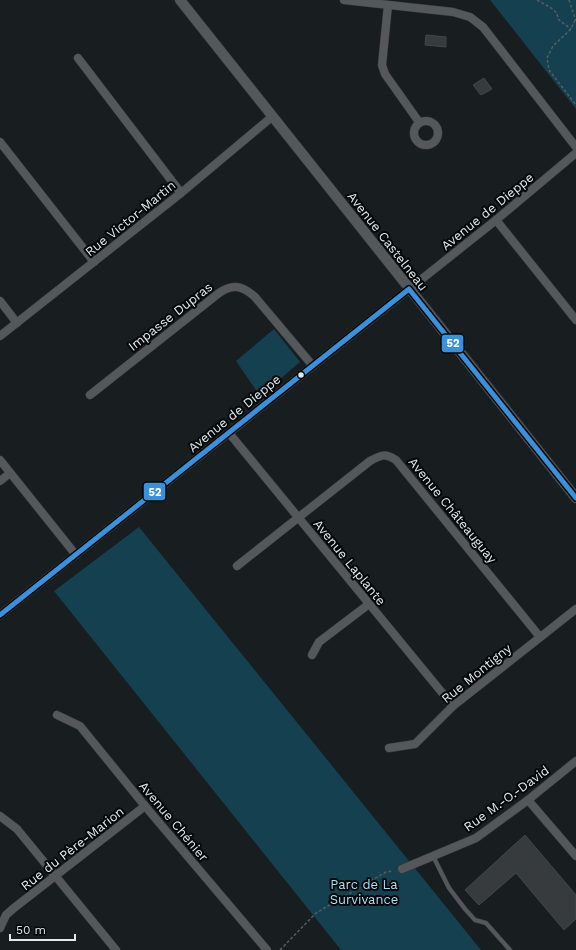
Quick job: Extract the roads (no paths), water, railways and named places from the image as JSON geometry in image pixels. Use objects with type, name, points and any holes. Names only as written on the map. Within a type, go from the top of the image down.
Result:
[{"type":"street","name":"Avenue Castelneau","points":[[180,0],[576,498]]},
{"type":"street","points":[[344,0],[453,12],[470,17],[483,27],[576,147]]},
{"type":"street","points":[[388,5],[382,65],[385,74],[419,122]]},
{"type":"street","points":[[78,58],[181,193]]},
{"type":"street","name":"Rue Victor-Martin","points":[[0,336],[181,193],[273,116]]},
{"type":"street","points":[[0,142],[94,262]]},
{"type":"street","name":"Avenue de Dieppe","points":[[0,615],[496,220],[576,153]]},
{"type":"street","points":[[496,220],[576,320]]},
{"type":"street","name":"Impasse Dupras","points":[[90,395],[225,288],[246,288],[255,296],[313,366]]},
{"type":"street","points":[[0,302],[17,323]]},
{"type":"street","name":"Avenue Laplante","points":[[229,433],[453,706]]},
{"type":"street","name":"Avenue Châteauguay","points":[[237,566],[370,461],[384,455],[389,455],[396,460],[540,637]]},
{"type":"street","points":[[0,460],[76,555]]},
{"type":"street","points":[[0,481],[10,473]]},
{"type":"street","points":[[312,655],[319,642],[369,604]]},
{"type":"street","name":"Rue Montigny","points":[[389,748],[415,744],[453,706],[576,609]]},
{"type":"street","name":"Avenue Chénier","points":[[57,715],[80,726],[145,806],[267,950]]},
{"type":"street","name":"Rue M.-O.-David","points":[[402,869],[476,838],[528,800],[576,761]]},
{"type":"street","points":[[528,800],[576,856]]},
{"type":"street","name":"Rue du Père-Marion","points":[[0,928],[6,915],[14,908],[145,806]]},
{"type":"street","points":[[0,816],[17,829],[116,950]]},
{"type":"lane","points":[[433,856],[449,888],[465,909],[475,920],[486,923],[510,950]]},
{"type":"park label","name":"Parc de La Survivance","points":[[364,892]]}]
